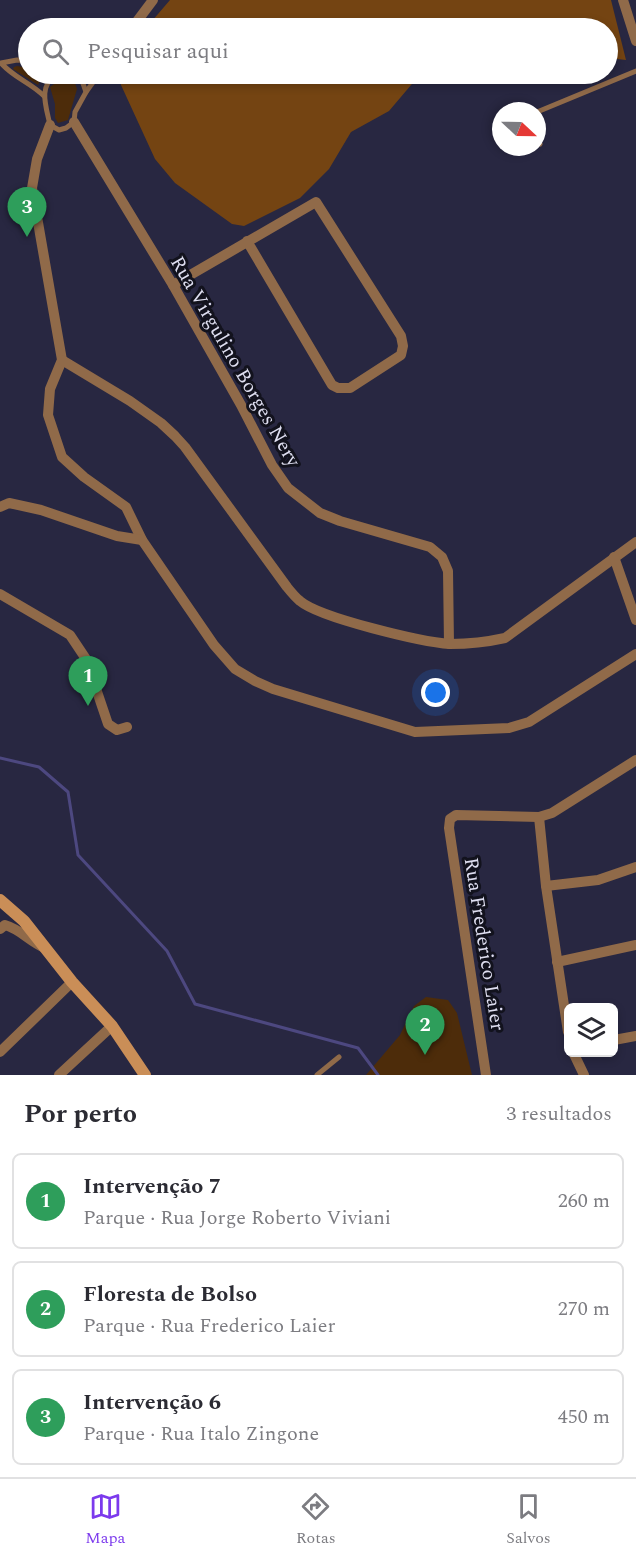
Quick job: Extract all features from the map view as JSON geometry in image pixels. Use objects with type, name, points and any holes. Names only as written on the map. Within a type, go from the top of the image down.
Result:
[{"type":"street","points":[[140,18],[153,0]]},
{"type":"street","points":[[623,0],[636,41]]},
{"type":"street","name":"Rua Virgulino Borges Nery","points":[[74,122],[173,285],[272,465],[288,488],[320,513],[430,547],[442,557],[448,572],[449,644]]},
{"type":"street","points":[[50,125],[37,159],[32,188],[62,360],[50,389],[48,416],[62,457],[84,477],[126,507],[142,540],[214,645],[235,669],[273,689],[415,732],[509,728],[529,722],[636,654]]},
{"type":"street","points":[[173,285],[247,241],[316,202],[401,336],[403,345],[401,355],[350,388],[338,388],[332,385],[247,241]]},
{"type":"street","points":[[62,360],[130,401],[175,436],[300,601],[323,613],[414,638],[449,644],[488,642],[505,638],[636,542]]},
{"type":"street","points":[[0,507],[9,503],[41,510],[117,536],[142,540]]},
{"type":"street","points":[[614,556],[636,620]]},
{"type":"street","points":[[0,594],[70,636],[86,659],[108,724],[117,730],[127,727]]},
{"type":"street","points":[[564,1007],[546,886],[539,817],[552,813],[636,760]]},
{"type":"street","name":"Rua Frederico Laier","points":[[486,1075],[451,840],[450,819],[456,815],[539,817]]},
{"type":"street","points":[[546,886],[598,880],[636,867]]},
{"type":"street","points":[[0,900],[24,921],[72,982],[112,1026],[145,1075]]},
{"type":"street","points":[[0,929],[5,925],[13,927],[33,943],[45,948]]},
{"type":"street","points":[[557,962],[636,945]]},
{"type":"street","points":[[0,1052],[72,982]]},
{"type":"street","points":[[59,1075],[112,1026]]},
{"type":"street","points":[[618,1039],[636,1036]]},
{"type":"street","points":[[575,1057],[584,1075]]},
{"type":"lane","points":[[1,63],[18,60]]},
{"type":"lane","points":[[1,63],[11,74],[18,78]]},
{"type":"lane","points":[[618,78],[636,71]]},
{"type":"lane","points":[[31,84],[44,96]]},
{"type":"lane","points":[[47,84],[44,96],[50,125],[59,130],[74,122],[75,112],[92,84]]},
{"type":"lane","points":[[83,84],[86,92]]},
{"type":"lane","points":[[546,108],[605,84]]},
{"type":"lane","points":[[317,1075],[339,1057]]},
{"type":"shaded area","points":[[170,0],[611,0],[616,18],[155,18]]},
{"type":"shaded area","points":[[618,28],[626,60],[618,59]]},
{"type":"shaded area","points":[[54,84],[75,84],[77,89],[68,120],[58,123],[55,118],[55,104],[50,87]]},
{"type":"shaded area","points":[[412,84],[389,111],[351,132],[329,169],[300,198],[244,226],[232,224],[175,183],[155,159],[121,85]]},
{"type":"shaded area","points":[[426,997],[448,1000],[457,1013],[472,1075],[366,1075],[400,1035],[414,1006]]},
{"type":"waterway","points":[[0,758],[39,767],[68,792],[78,855],[167,951],[195,1004],[358,1048],[378,1075]]},
{"type":"place","name":"Intervenção 6","points":[[27,237]]},
{"type":"place","name":"Intervenção 7","points":[[88,706]]},
{"type":"place","name":"Floresta de Bolso","points":[[425,1055]]}]
